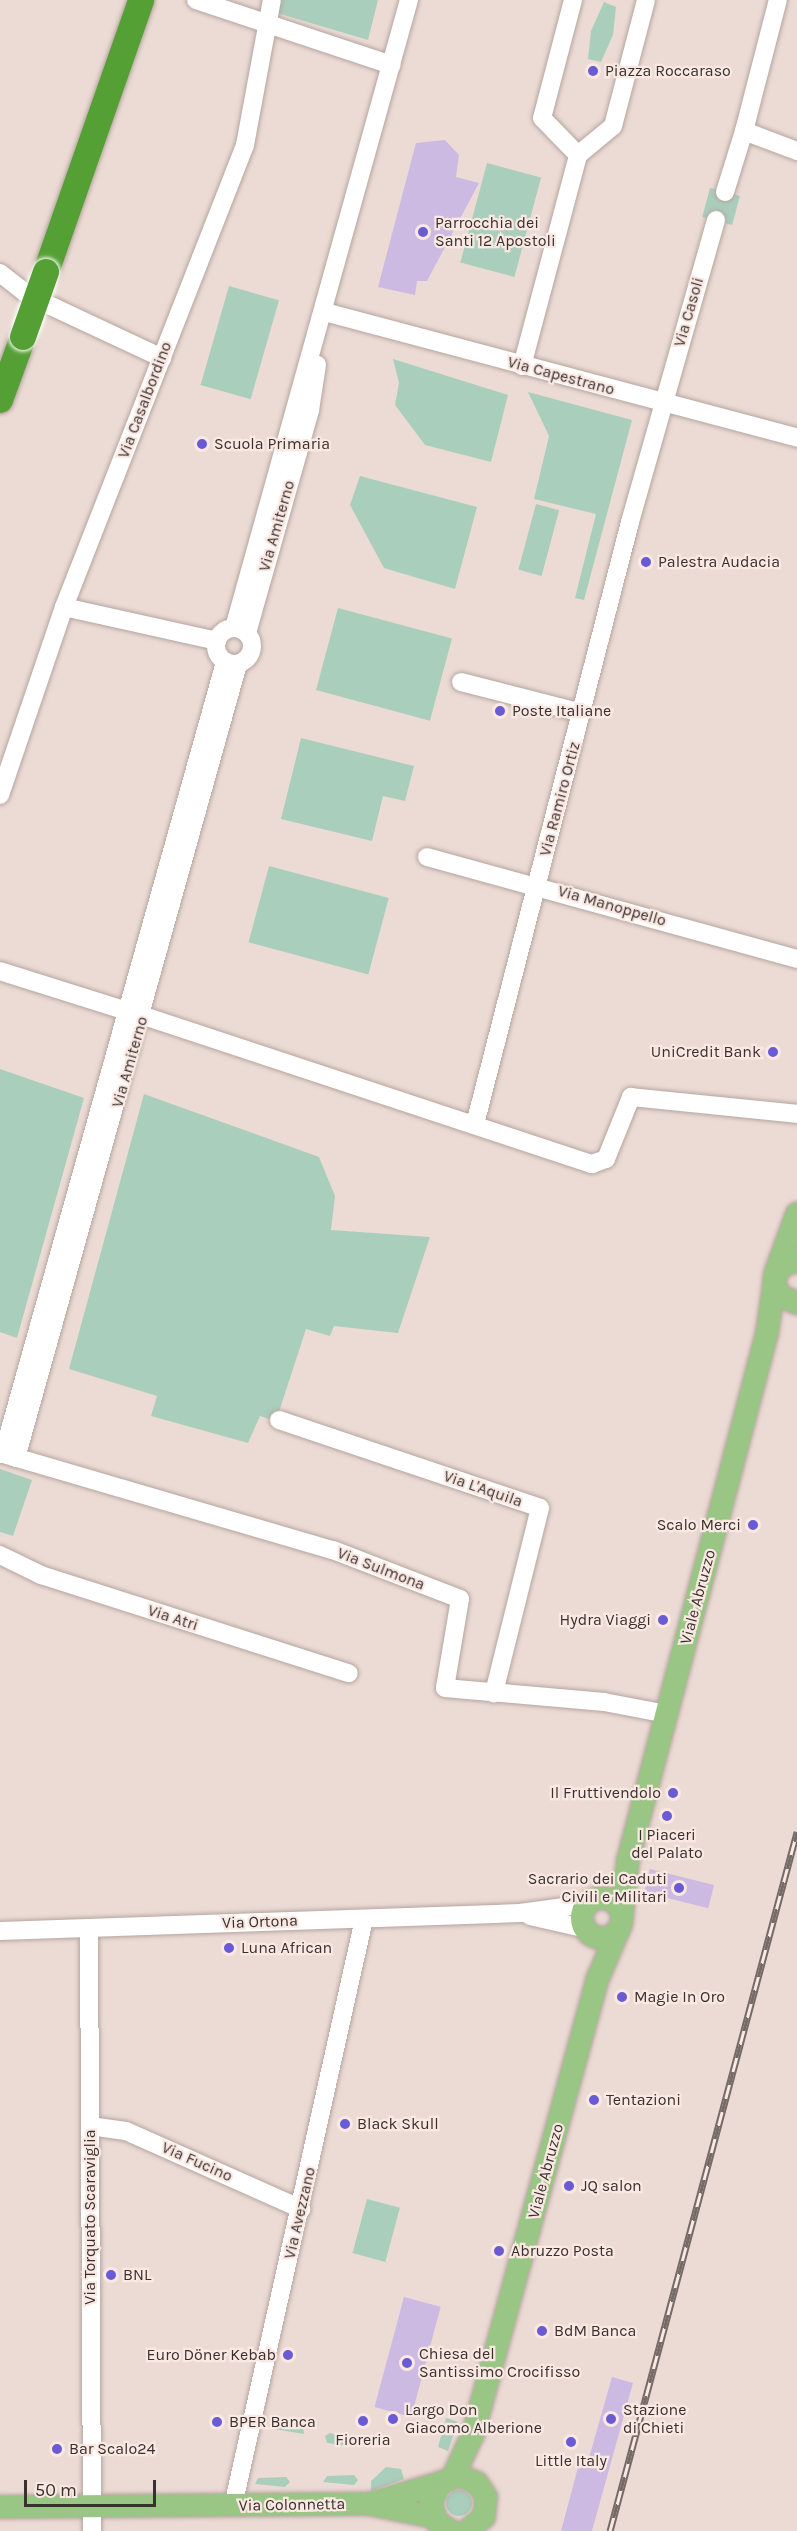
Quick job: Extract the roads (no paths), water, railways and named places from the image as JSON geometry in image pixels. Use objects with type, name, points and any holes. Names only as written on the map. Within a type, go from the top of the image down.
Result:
[{"type":"highway","points":[[0,400],[138,10]]},
{"type":"main road","name":"Viale Abruzzo","points":[[473,2434],[598,1978],[621,1922],[628,1860],[767,1333],[774,1280],[797,1218]]},
{"type":"main road","points":[[795,1303],[778,1295],[774,1280],[786,1262],[797,1261]]},
{"type":"main road","name":"Viale Abruzzo","points":[[767,1333],[795,1303]]},
{"type":"main road","name":"Viale Abruzzo","points":[[598,1978],[589,1933],[596,1901],[628,1860]]},
{"type":"main road","points":[[589,1933],[605,1938],[621,1922],[596,1901]]},
{"type":"main road","points":[[442,2526],[432,2496],[446,2480],[473,2434]]},
{"type":"main road","points":[[468,2531],[486,2511],[478,2484],[473,2434]]},
{"type":"main road","points":[[369,2504],[446,2480],[478,2484]]},
{"type":"main road","points":[[369,2504],[442,2526]]},
{"type":"main road","name":"Via Colonnetta","points":[[0,2507],[369,2504]]},
{"type":"street","points":[[196,0],[268,22],[391,65]]},
{"type":"street","name":"Via Casalbordino","points":[[0,795],[64,607],[245,145],[272,0]]},
{"type":"street","name":"Via Amiterno","points":[[6,1455],[137,1014],[231,663],[251,654],[240,631],[294,405],[325,312],[409,0]]},
{"type":"street","points":[[573,0],[542,118],[578,155]]},
{"type":"street","points":[[522,366],[578,155],[613,126],[646,0]]},
{"type":"street","points":[[724,192],[744,131],[778,0]]},
{"type":"street","points":[[744,131],[797,151]]},
{"type":"street","name":"Via Casoli","points":[[662,404],[716,220]]},
{"type":"street","points":[[0,273],[26,293]]},
{"type":"street","points":[[51,306],[162,358]]},
{"type":"street","name":"Via Capestrano","points":[[325,312],[662,404],[797,438]]},
{"type":"street","name":"Via Ramiro Ortiz","points":[[475,1124],[662,404]]},
{"type":"street","points":[[64,607],[217,641],[240,631]]},
{"type":"street","points":[[217,641],[231,663]]},
{"type":"street","points":[[461,682],[582,712]]},
{"type":"street","name":"Via Manoppello","points":[[427,857],[537,885],[797,959]]},
{"type":"street","points":[[0,971],[592,1164],[606,1159],[631,1097],[797,1114]]},
{"type":"street","name":"Via L'Aquila","points":[[279,1420],[540,1508],[494,1693]]},
{"type":"street","name":"Via Sulmona","points":[[6,1455],[333,1550],[460,1599],[445,1688],[603,1702],[667,1714]]},
{"type":"street","name":"Via Atri","points":[[0,1555],[41,1575],[349,1673]]},
{"type":"street","name":"Via Ortona","points":[[0,1931],[520,1913],[596,1901]]},
{"type":"street","name":"Via Ortona","points":[[520,1913],[589,1933]]},
{"type":"street","name":"Via Avezzano","points":[[233,2506],[364,1919]]},
{"type":"street","name":"Via Torquato Scaraviglia","points":[[89,1928],[92,2531]]},
{"type":"street","name":"Via Fucino","points":[[90,2126],[126,2131],[301,2209]]},
{"type":"railway","points":[[610,2531],[797,1832]]},
{"type":"place","name":"Piazza Roccaraso","points":[[593,71]]},
{"type":"place","name":"Parrocchia dei Santi 12 Apostoli","points":[[423,232]]},
{"type":"place","name":"Scuola Primaria","points":[[202,444]]},
{"type":"place","name":"Palestra Audacia","points":[[646,562]]},
{"type":"place","name":"Poste Italiane","points":[[500,711]]},
{"type":"place","name":"UniCredit Bank","points":[[773,1052]]},
{"type":"place","name":"Scalo Merci","points":[[753,1525]]},
{"type":"place","name":"Hydra Viaggi","points":[[663,1620]]},
{"type":"place","name":"Il Fruttivendolo","points":[[673,1793]]},
{"type":"place","name":"I Piaceri del Palato","points":[[667,1816]]},
{"type":"place","name":"Sacrario dei Caduti Civili e Militari","points":[[679,1888]]},
{"type":"place","name":"Luna African","points":[[229,1948]]},
{"type":"place","name":"Magie In Oro","points":[[622,1997]]},
{"type":"place","name":"Tentazioni","points":[[594,2100]]},
{"type":"place","name":"Black Skull","points":[[345,2124]]},
{"type":"place","name":"JQ salon","points":[[569,2186]]},
{"type":"place","name":"Abruzzo Posta","points":[[499,2251]]},
{"type":"place","name":"BNL","points":[[111,2275]]},
{"type":"place","name":"BdM Banca","points":[[542,2331]]},
{"type":"place","name":"Euro Döner Kebab","points":[[288,2355]]},
{"type":"place","name":"Chiesa del Santissimo Crocifisso","points":[[407,2363]]},
{"type":"place","name":"Largo Don Giacomo Alberione","points":[[393,2419]]},
{"type":"place","name":"Stazione di Chieti","points":[[611,2419]]},
{"type":"place","name":"Fioreria","points":[[363,2421]]},
{"type":"place","name":"BPER Banca","points":[[217,2422]]},
{"type":"place","name":"Little Italy","points":[[571,2442]]},
{"type":"place","name":"Bar Scalo24","points":[[57,2449]]}]
